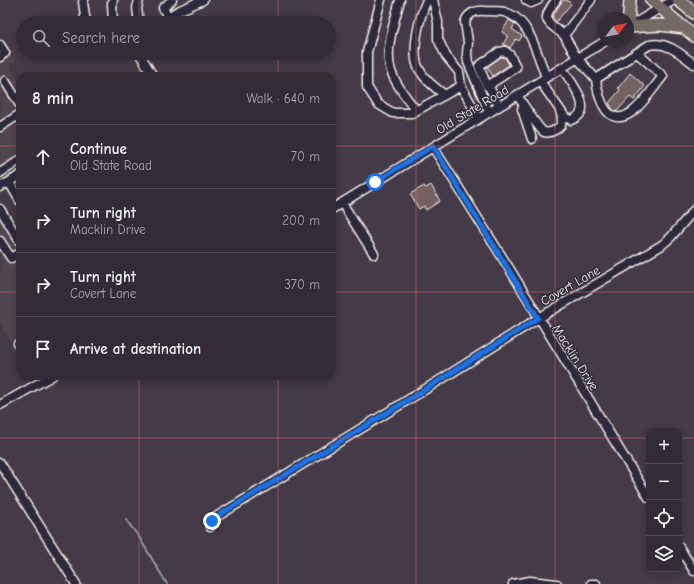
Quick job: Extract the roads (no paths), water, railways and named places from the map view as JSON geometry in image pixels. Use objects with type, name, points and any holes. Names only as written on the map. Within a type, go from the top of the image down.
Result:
[{"type":"highway","points":[[629,12],[630,0]]},
{"type":"highway","points":[[651,0],[694,36]]},
{"type":"highway","points":[[678,0],[694,13]]},
{"type":"highway","points":[[693,0],[694,6]]},
{"type":"highway","points":[[634,27],[660,25],[685,28]]},
{"type":"street","points":[[84,0],[85,16]]},
{"type":"street","points":[[113,0],[113,16]]},
{"type":"street","points":[[137,16],[139,0]]},
{"type":"street","points":[[168,16],[164,8],[172,0]]},
{"type":"street","points":[[170,16],[203,0]]},
{"type":"street","points":[[381,0],[367,52],[367,87],[378,104],[393,113],[412,113],[461,86]]},
{"type":"street","points":[[400,0],[390,46],[389,56],[391,71],[398,86],[416,110]]},
{"type":"street","points":[[427,0],[418,31],[415,56],[419,68],[432,85],[444,95]]},
{"type":"street","points":[[433,0],[438,22],[438,38],[446,56],[459,72],[461,86],[479,118]]},
{"type":"street","points":[[526,0],[531,3],[538,0]]},
{"type":"street","points":[[556,0],[547,12],[547,21],[565,36],[566,41],[577,58],[596,79],[600,101],[606,110],[615,117],[631,112],[662,76],[637,53]]},
{"type":"street","points":[[565,36],[591,0]]},
{"type":"street","points":[[634,23],[674,0]]},
{"type":"street","points":[[489,112],[468,62],[468,42],[465,22],[470,14],[479,11],[503,12],[519,20],[527,30],[543,79],[565,117],[571,120],[580,115],[583,106],[575,88],[562,68]]},
{"type":"street","points":[[596,79],[650,45],[658,44],[672,48],[694,64]]},
{"type":"street","points":[[0,45],[5,53],[0,57]]},
{"type":"street","name":"Old State Road","points":[[336,207],[598,46]]},
{"type":"street","points":[[489,87],[490,84],[516,67],[510,55],[505,51],[499,52],[479,66],[487,86],[489,87],[499,106]]},
{"type":"street","points":[[143,60],[151,72]]},
{"type":"street","points":[[5,81],[16,99]]},
{"type":"street","points":[[517,95],[541,130],[549,132],[556,130],[561,125],[562,118],[559,108]]},
{"type":"street","points":[[524,106],[522,109],[532,139]]},
{"type":"street","points":[[0,127],[16,117]]},
{"type":"street","name":"Macklin Drive","points":[[433,146],[646,493]]},
{"type":"street","points":[[0,173],[16,163]]},
{"type":"street","points":[[0,187],[16,177]]},
{"type":"street","points":[[8,182],[16,195]]},
{"type":"street","points":[[342,203],[374,254]]},
{"type":"street","points":[[0,209],[16,233]]},
{"type":"street","name":"Covert Lane","points":[[210,527],[216,517],[421,392],[538,318],[662,246],[694,210]]},
{"type":"street","points":[[0,241],[11,258],[16,255]]},
{"type":"street","points":[[0,405],[45,380]]},
{"type":"street","points":[[0,463],[76,584]]},
{"type":"street","points":[[682,551],[694,571]]},
{"type":"street","points":[[514,584],[530,581],[557,584]]},
{"type":"street","points":[[591,584],[596,584]]},
{"type":"waterway","points":[[126,520],[139,537],[167,584]]}]
